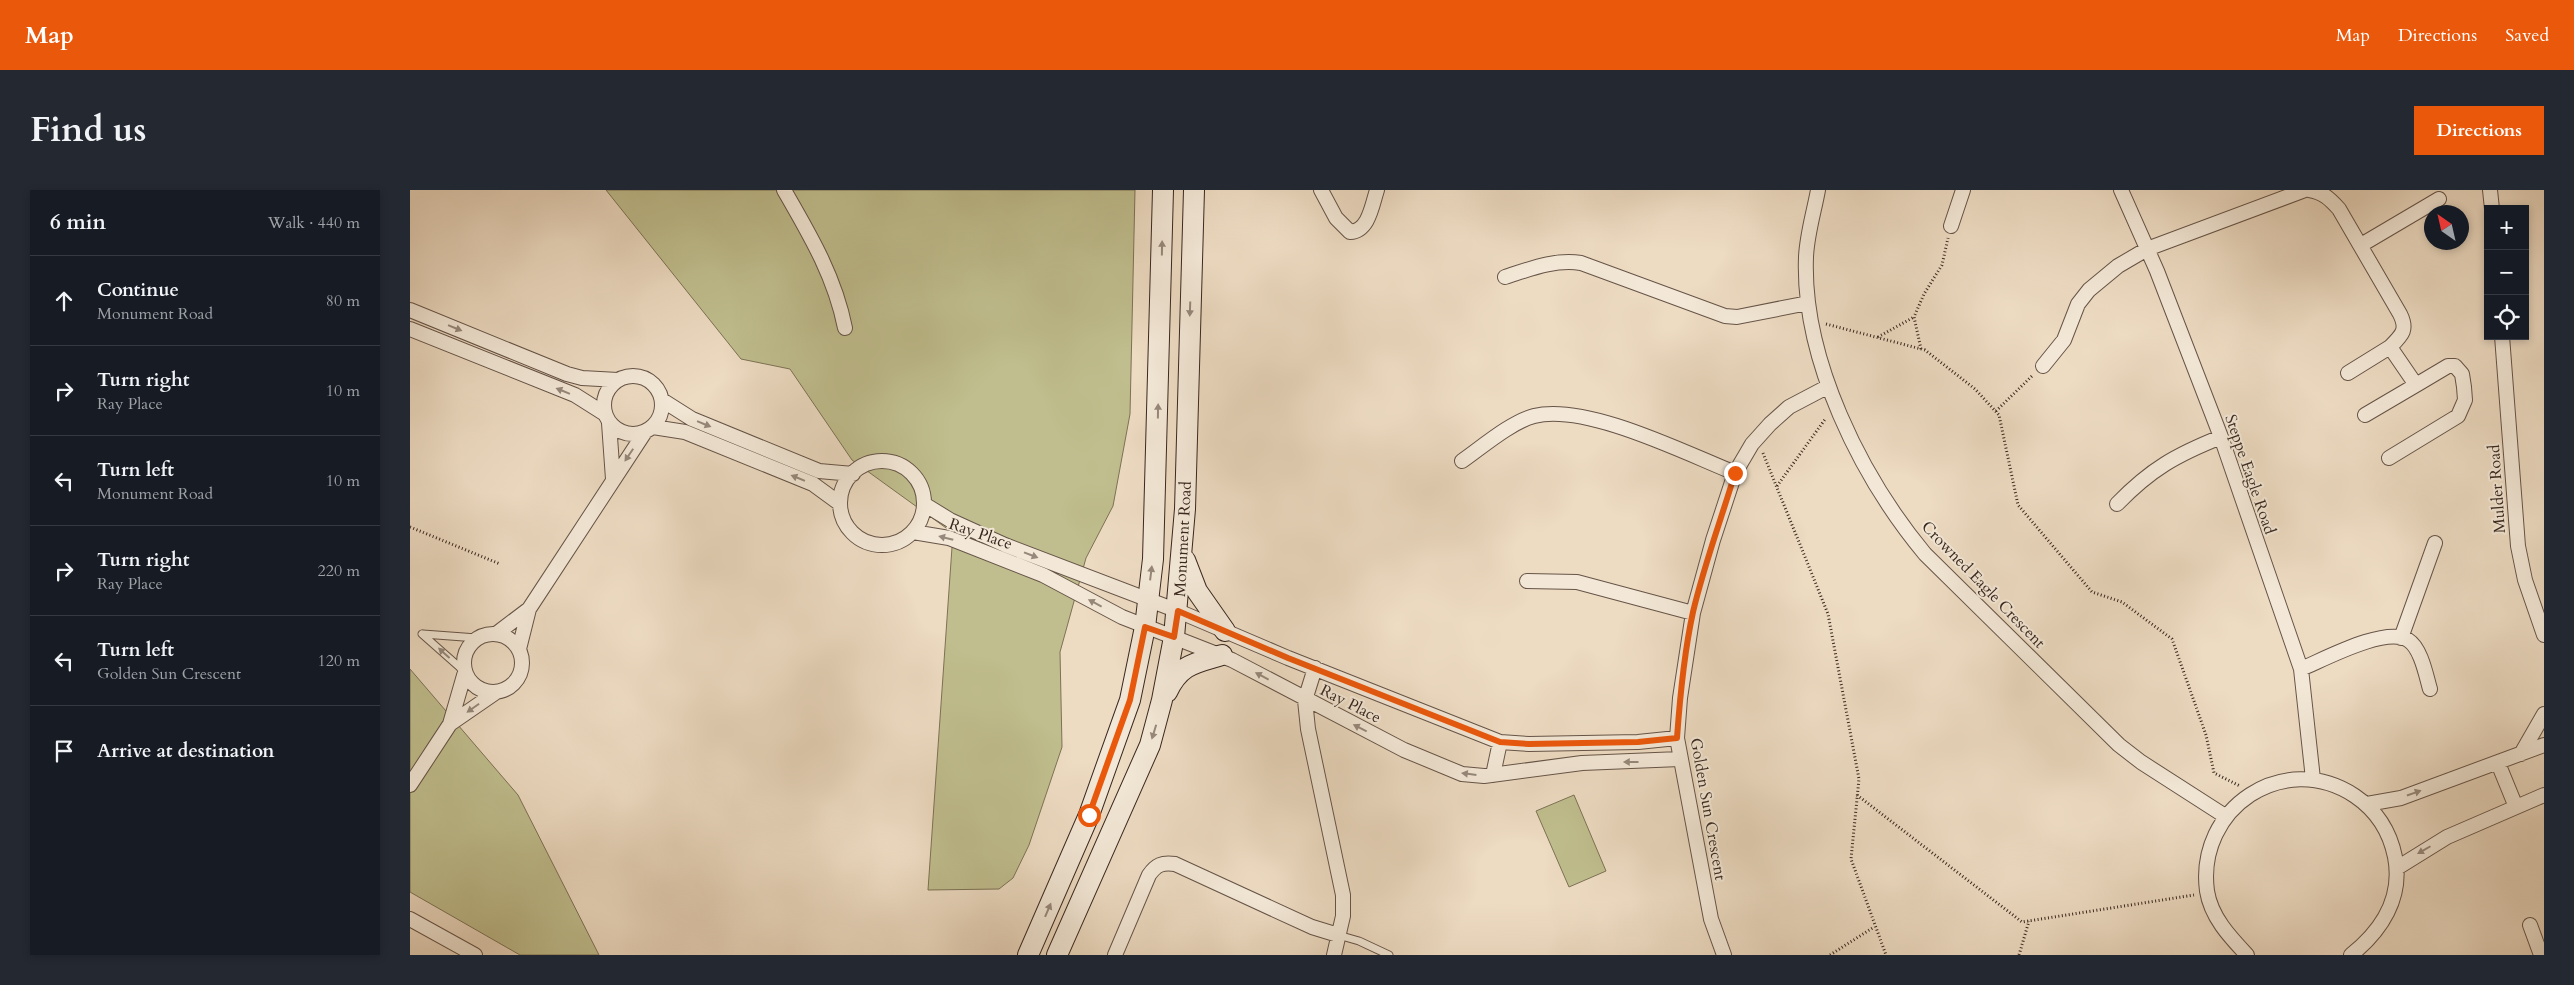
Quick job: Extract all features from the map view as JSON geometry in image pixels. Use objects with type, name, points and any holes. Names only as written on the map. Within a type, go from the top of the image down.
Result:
[{"type":"main road","name":"Monument Road","points":[[1028,955],[1089,815],[1130,700],[1145,627],[1153,558],[1163,190]]},
{"type":"main road","name":"Monument Road","points":[[1057,955],[1150,745],[1162,700],[1174,637],[1178,611],[1185,509],[1194,190]]},
{"type":"main road","points":[[1181,546],[1197,592],[1225,631]]},
{"type":"main road","points":[[1162,700],[1174,676],[1182,670],[1190,665],[1222,656]]},
{"type":"street","points":[[784,190],[827,268],[841,309],[845,328]]},
{"type":"street","points":[[1321,190],[1336,218],[1350,232],[1357,232],[1363,228],[1377,190]]},
{"type":"street","name":"Crowned Eagle Crescent","points":[[1817,190],[1808,238],[1808,303],[1827,387],[1852,444],[1901,522],[1925,554],[2119,745],[2141,762],[2225,816]]},
{"type":"street","points":[[1951,226],[1963,190]]},
{"type":"street","name":"Steppe Eagle Road","points":[[2121,190],[2147,249],[2221,437],[2301,669],[2313,779]]},
{"type":"street","points":[[2043,366],[2064,340],[2078,304],[2088,290],[2118,266],[2147,249],[2307,190],[2319,192],[2330,198],[2339,209],[2404,321],[2404,333],[2390,347],[2348,373]]},
{"type":"street","points":[[2490,190],[2492,205]]},
{"type":"street","points":[[2361,246],[2439,199]]},
{"type":"street","points":[[1505,277],[1548,263],[1565,261],[1581,263],[1725,316],[1737,317],[1808,303]]},
{"type":"street","points":[[410,310],[566,374],[582,378],[618,380]]},
{"type":"street","points":[[410,329],[575,396],[625,434],[649,430],[686,432],[814,484],[840,503]]},
{"type":"street","name":"Mulder Road","points":[[2502,340],[2518,546],[2525,580],[2544,635]]},
{"type":"street","points":[[2390,347],[2416,385]]},
{"type":"street","points":[[2366,415],[2448,366],[2455,366],[2462,374],[2465,400],[2463,407],[2453,421],[2389,458]]},
{"type":"street","points":[[519,649],[529,610],[613,479],[662,410],[662,400],[659,391],[645,378],[626,376],[618,380],[605,395],[613,479]]},
{"type":"street","name":"Golden Sun Crescent","points":[[1724,955],[1711,920],[1677,738],[1680,698],[1693,613],[1713,540],[1735,473],[1757,438],[1789,407],[1827,387]]},
{"type":"street","points":[[662,400],[692,419],[819,470],[853,474]]},
{"type":"street","points":[[1462,461],[1533,417],[1547,414],[1574,415],[1618,427],[1735,473]]},
{"type":"street","points":[[2117,504],[2161,464],[2180,453],[2221,437]]},
{"type":"street","points":[[885,461],[898,464],[909,471],[918,481],[924,493],[921,520],[913,532],[902,541],[888,545],[866,542],[849,530],[842,518],[840,503],[842,489],[853,474],[871,462],[885,461]]},
{"type":"street","name":"Ray Place","points":[[924,504],[950,520],[997,541],[1178,611],[1500,742],[1529,744],[1606,743],[1677,738]]},
{"type":"street","name":"Ray Place","points":[[913,532],[948,538],[1043,575],[1145,627],[1222,656],[1305,700],[1439,765],[1462,774],[1493,775],[1582,763],[1680,760]]},
{"type":"street","points":[[2401,638],[2435,543]]},
{"type":"street","points":[[1527,581],[1577,582],[1693,613]]},
{"type":"street","points":[[410,785],[450,724],[465,672],[465,653],[478,638],[496,634],[529,610]]},
{"type":"street","points":[[450,724],[495,693],[513,685],[519,677],[522,658],[519,649],[505,636],[496,634]]},
{"type":"street","points":[[2301,669],[2367,642],[2384,637],[2401,638],[2408,640],[2415,648],[2430,689]]},
{"type":"street","points":[[1315,668],[1305,700],[1308,728],[1343,895],[1343,916],[1334,955]]},
{"type":"street","points":[[465,672],[476,688],[495,693]]},
{"type":"street","points":[[2522,754],[2544,714]]},
{"type":"street","points":[[1493,775],[1500,742]]},
{"type":"street","points":[[1605,762],[1606,743]]},
{"type":"street","points":[[2367,804],[2401,798],[2544,745]]},
{"type":"street","points":[[2498,763],[2516,807]]},
{"type":"street","points":[[2247,955],[2217,919],[2208,893],[2206,864],[2213,837],[2225,816],[2252,792],[2282,781],[2313,779],[2342,787],[2367,804],[2382,822],[2389,837],[2397,868],[2395,894],[2386,919],[2370,940],[2351,955]]},
{"type":"street","points":[[2397,868],[2447,837],[2516,807],[2540,799]]},
{"type":"street","points":[[1115,955],[1149,875],[1154,868],[1167,862],[1312,927],[1338,936]]},
{"type":"street","points":[[410,919],[475,955]]},
{"type":"street","points":[[2530,926],[2541,955]]},
{"type":"lane","points":[[465,672],[422,634],[478,638]]},
{"type":"lane","points":[[1338,936],[1359,941],[1389,955]]},
{"type":"path","points":[[1921,349],[1914,317],[1924,294],[1942,265],[1951,226]]},
{"type":"path","points":[[1877,337],[1914,317]]},
{"type":"path","points":[[1812,320],[1921,349],[1974,389],[1996,411],[1999,415],[2018,506],[2092,592],[2122,602],[2172,639],[2206,735],[2214,773],[2252,792]]},
{"type":"path","points":[[1996,411],[2043,366]]},
{"type":"path","points":[[1776,486],[1835,405]]},
{"type":"path","points":[[1757,438],[1828,614],[1859,779],[1850,859],[1886,955]]},
{"type":"path","points":[[410,528],[500,564]]},
{"type":"path","points":[[1858,795],[2022,922],[2208,893]]},
{"type":"path","points":[[2019,955],[2029,921]]},
{"type":"path","points":[[1830,955],[1874,927]]},
{"type":"shaded area","points":[[606,190],[1135,190],[1130,414],[1113,506],[1086,558],[1060,652],[1062,747],[1029,845],[1013,878],[999,889],[928,890],[953,533],[852,460],[790,369],[741,359]]},
{"type":"shaded area","points":[[410,669],[518,795],[599,955],[520,955],[410,892]]},
{"type":"shaded area","points":[[1574,795],[1606,871],[1569,887],[1536,811]]},
{"type":"route","points":[[1089,815],[1130,700],[1145,627],[1174,637],[1178,611],[1288,658],[1422,709],[1476,734],[1500,742],[1529,744],[1638,742],[1677,738],[1680,698],[1693,613],[1713,540],[1735,473]]}]
